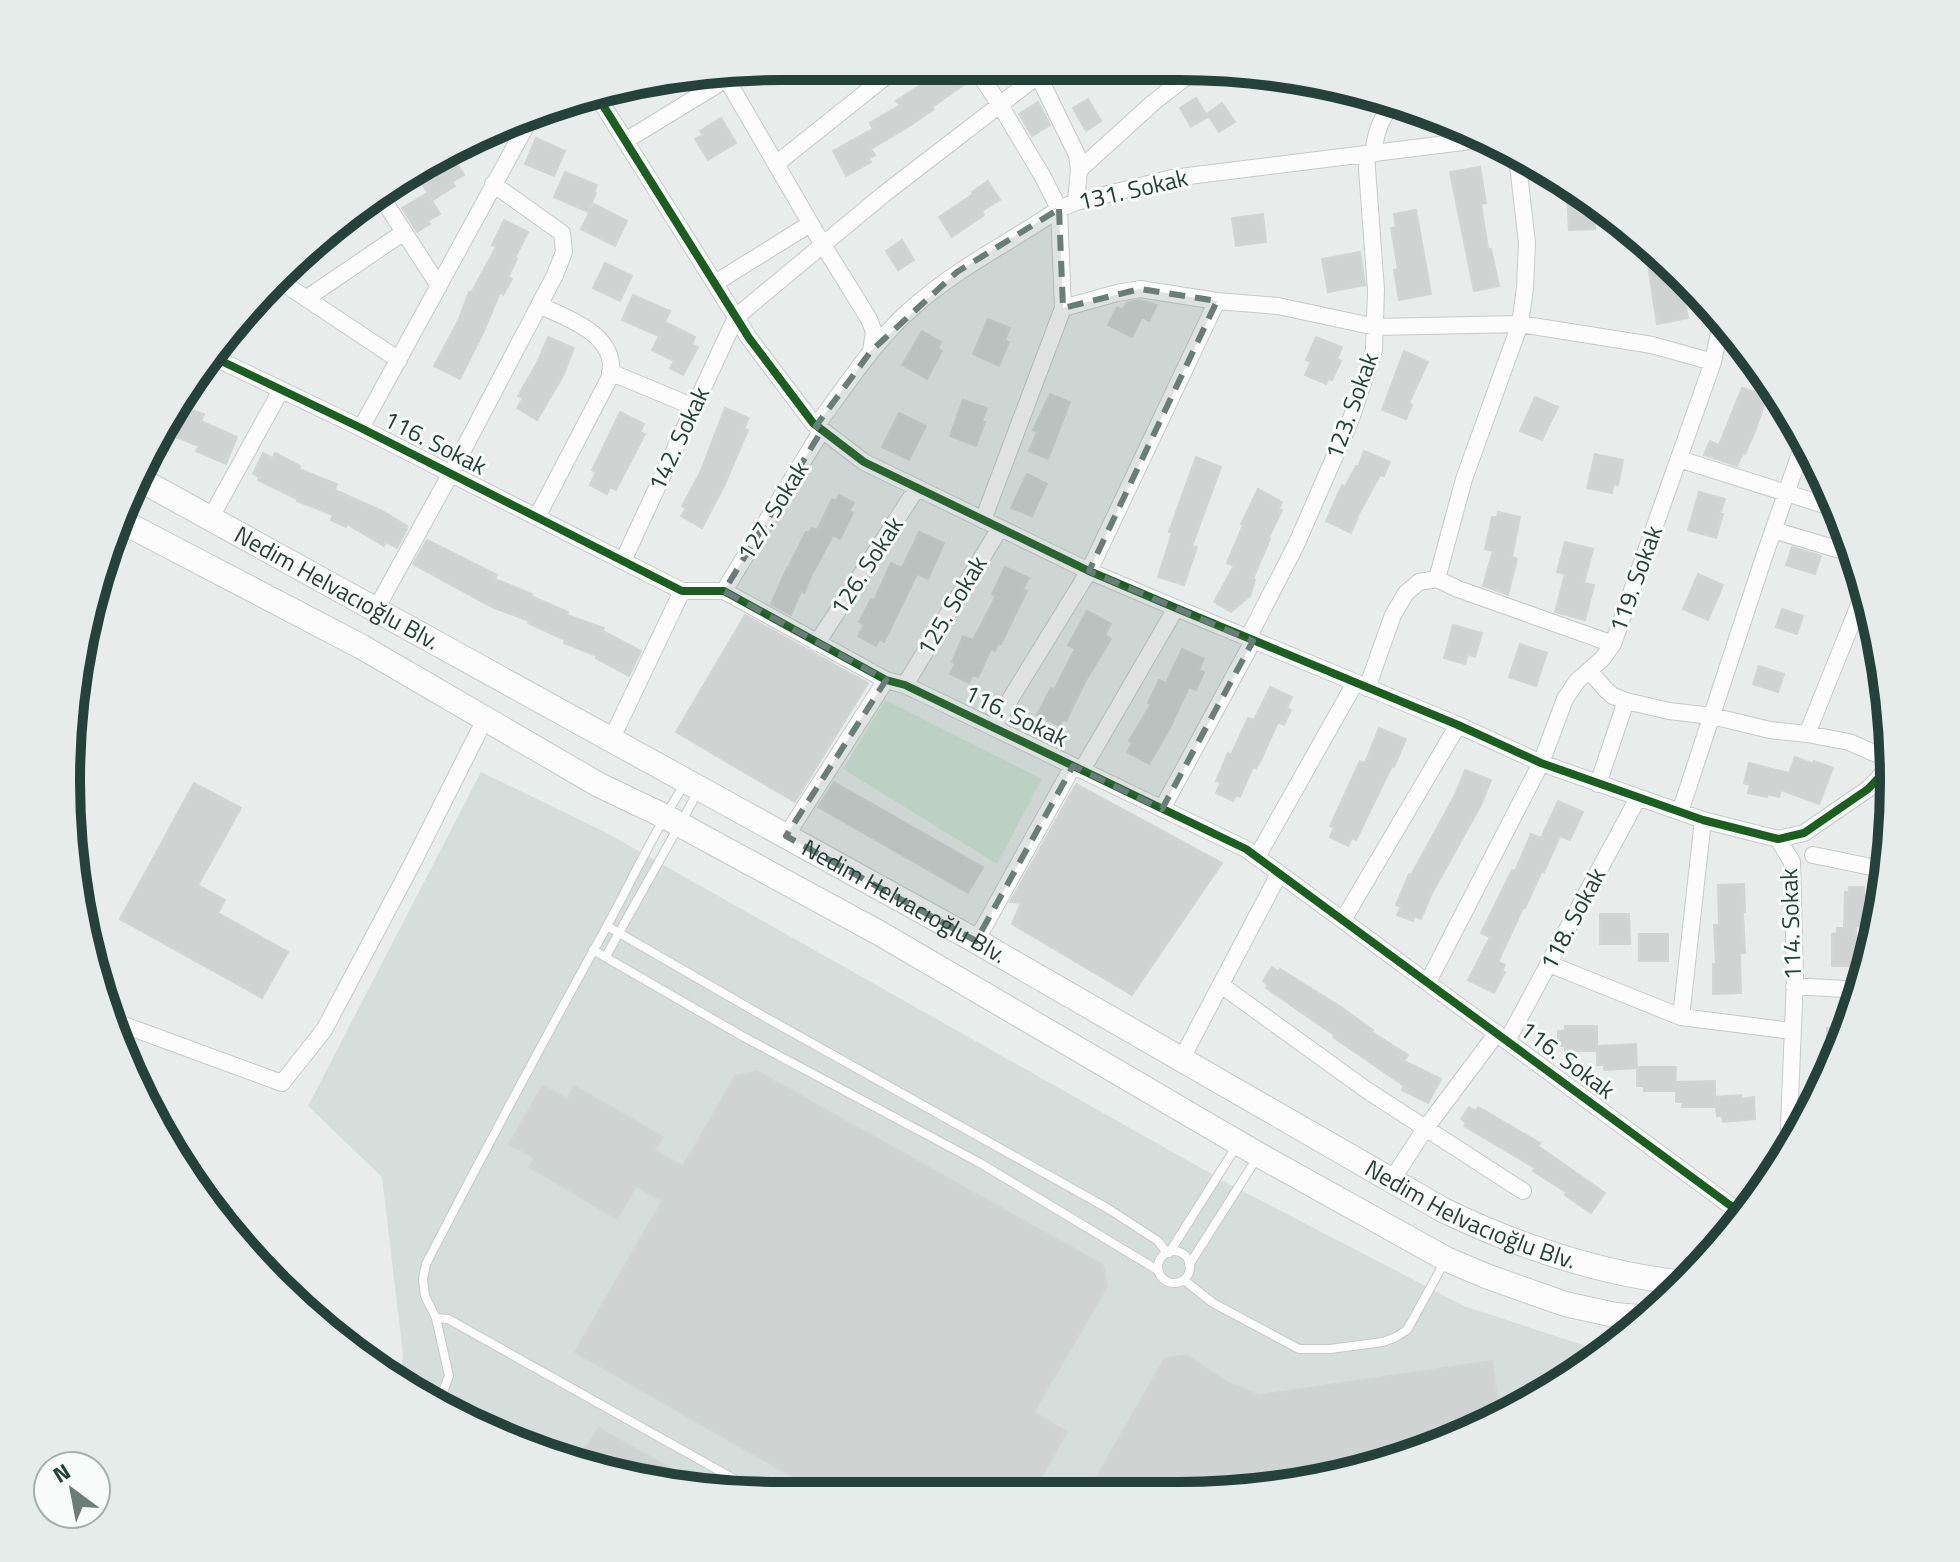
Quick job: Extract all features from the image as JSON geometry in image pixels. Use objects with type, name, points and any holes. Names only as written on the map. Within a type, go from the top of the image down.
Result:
[{"type":"main road","name":"Nedim Helvacıoğlu Blv.","points":[[146,483],[976,941],[1454,1216],[1538,1250],[1592,1267],[1670,1282]]},
{"type":"main road","name":"Nedim Helvacıoğlu Blv.","points":[[129,525],[362,647],[599,785],[671,820],[881,934],[1249,1149],[1446,1259],[1565,1304],[1631,1316]]},
{"type":"main road","points":[[1249,1149],[1261,1130],[1284,1119]]},
{"type":"street","points":[[776,164],[881,80]]},
{"type":"street","points":[[983,520],[1063,308],[1059,209],[984,80]]},
{"type":"street","points":[[736,317],[884,194],[1029,80]]},
{"type":"street","points":[[1045,80],[1077,155],[1076,202]]},
{"type":"street","points":[[1079,170],[1182,80]]},
{"type":"street","points":[[734,82],[810,224],[869,319],[874,332],[871,351]]},
{"type":"street","points":[[625,141],[716,84]]},
{"type":"street","points":[[602,104],[749,338],[819,428],[864,462],[1089,571],[1458,725],[1541,763],[1703,820],[1778,839]]},
{"type":"street","name":"123. Sokak","points":[[1162,809],[1251,640],[1296,545],[1351,419],[1374,350],[1376,290],[1370,155],[1386,112]]},
{"type":"street","points":[[361,428],[524,129]]},
{"type":"street","name":"131. Sokak","points":[[819,428],[871,351],[909,310],[957,272],[1059,209],[1172,178],[1466,142]]},
{"type":"street","points":[[1437,579],[1464,479],[1520,324],[1527,243],[1518,168]]},
{"type":"street","points":[[376,609],[451,473],[564,252],[562,233],[493,184]]},
{"type":"street","points":[[385,203],[439,286]]},
{"type":"street","points":[[715,283],[810,224]]},
{"type":"street","points":[[307,298],[404,232]]},
{"type":"street","points":[[286,284],[399,360]]},
{"type":"street","points":[[1063,308],[1140,289],[1217,301],[1278,306],[1376,327],[1520,324],[1652,345],[1713,362]]},
{"type":"street","points":[[993,727],[1089,571],[1217,301]]},
{"type":"street","points":[[537,517],[610,377],[611,362],[602,342],[583,327],[539,305]]},
{"type":"street","name":"142. Sokak","points":[[623,561],[736,317]]},
{"type":"street","name":"119. Sokak","points":[[1428,982],[1541,763],[1565,699],[1577,681],[1602,659],[1613,644],[1713,362],[1719,334]]},
{"type":"street","name":"116. Sokak","points":[[220,361],[361,428],[682,591],[724,591],[886,680],[905,685],[1246,849],[1734,1209]]},
{"type":"street","points":[[610,372],[694,407]]},
{"type":"street","points":[[210,519],[281,390]]},
{"type":"street","name":"127. Sokak","points":[[724,591],[819,428]]},
{"type":"street","points":[[1680,812],[1799,455]]},
{"type":"street","points":[[1679,459],[1823,505]]},
{"type":"street","name":"126. Sokak","points":[[817,643],[917,488]]},
{"type":"street","name":"125. Sokak","points":[[905,685],[1000,528]]},
{"type":"street","points":[[1773,530],[1841,550]]},
{"type":"street","points":[[1257,857],[1361,685],[1393,615],[1406,593],[1419,582],[1437,579],[1613,644]]},
{"type":"street","points":[[611,740],[682,591]]},
{"type":"street","points":[[976,941],[1176,608]]},
{"type":"street","points":[[1807,734],[1858,608]]},
{"type":"street","points":[[1590,671],[1613,696],[1626,701],[1770,730],[1849,742],[1879,755]]},
{"type":"street","points":[[786,836],[886,680]]},
{"type":"street","points":[[1598,784],[1626,701]]},
{"type":"street","points":[[124,1025],[282,1083],[324,1030],[485,719]]},
{"type":"street","points":[[1343,920],[1458,725]]},
{"type":"street","name":"114. Sokak","points":[[1789,1127],[1794,986],[1792,862],[1778,839],[1804,833],[1868,789],[1880,777]]},
{"type":"street","name":"118. Sokak","points":[[1391,1181],[1425,1129],[1502,1037],[1549,964],[1638,798]]},
{"type":"street","points":[[1681,1017],[1703,820]]},
{"type":"street","points":[[1804,833],[1813,855]]},
{"type":"street","points":[[1792,862],[1813,855],[1874,868]]},
{"type":"street","points":[[1181,1060],[1279,874]]},
{"type":"street","points":[[1549,964],[1681,1017],[1792,1031]]},
{"type":"street","points":[[1221,985],[1368,1091],[1523,1191]]},
{"type":"street","points":[[1794,986],[1848,989]]},
{"type":"lane","points":[[442,1394],[449,1376],[436,1318],[425,1296],[423,1279],[426,1264],[593,950],[693,785]]},
{"type":"lane","points":[[606,956],[671,820],[693,785]]},
{"type":"lane","points":[[607,926],[1107,1208],[1158,1241],[1168,1253]]},
{"type":"lane","points":[[593,950],[742,1036],[980,1163],[1159,1271]]},
{"type":"lane","points":[[1249,1149],[1189,1265],[1187,1276],[1184,1280],[1169,1283],[1160,1276],[1160,1260],[1249,1149]]},
{"type":"lane","points":[[1168,1253],[1180,1253],[1189,1265]]},
{"type":"lane","points":[[1184,1280],[1213,1303],[1299,1349],[1330,1349],[1383,1342],[1407,1330],[1446,1259]]},
{"type":"lane","points":[[436,1318],[448,1319],[736,1480]]},
{"type":"highlighted area","points":[[1059,209],[1063,308],[1140,289],[1217,301],[1089,571],[1253,641],[1162,809],[1073,766],[976,941],[786,836],[886,680],[724,591],[822,430],[816,426],[871,351],[957,272]]},
{"type":"shaded area","points":[[481,772],[605,832],[1231,1185],[1464,1306],[1594,1346],[1530,1388],[1447,1429],[1360,1458],[1270,1476],[1179,1482],[781,1482],[690,1476],[644,1469],[556,1445],[513,1429],[471,1410],[401,1370],[403,1355],[382,1177],[308,1106]]},
{"type":"green space","points":[[885,700],[1042,779],[997,864],[843,769]]},
{"type":"building","points":[[928,80],[964,80],[965,84],[908,127],[871,149],[875,155],[869,158],[871,162],[846,176],[833,151],[873,129],[870,123],[900,105],[896,101]]},
{"type":"building","points":[[1196,98],[1208,117],[1191,127],[1180,108]]},
{"type":"building","points":[[1088,99],[1101,121],[1086,131],[1073,108]]},
{"type":"building","points":[[1038,102],[1050,125],[1032,136],[1019,114]]},
{"type":"building","points":[[1222,103],[1235,122],[1219,132],[1207,114]]},
{"type":"building","points":[[721,118],[736,143],[708,160],[695,139],[703,135],[700,131]]},
{"type":"building","points":[[536,138],[565,151],[554,176],[525,164]]},
{"type":"building","points":[[455,160],[464,175],[452,182],[455,186],[433,200],[420,181]]},
{"type":"building","points":[[1480,167],[1486,203],[1481,204],[1488,249],[1491,249],[1499,286],[1474,291],[1450,172]]},
{"type":"building","points":[[565,172],[597,185],[588,212],[554,197]]},
{"type":"building","points":[[988,181],[1000,200],[952,237],[939,217]]},
{"type":"building","points":[[427,193],[440,214],[417,232],[402,208]]},
{"type":"building","points":[[1567,198],[1595,217],[1595,229],[1569,230]]},
{"type":"building","points":[[594,204],[627,221],[615,246],[581,229]]},
{"type":"building","points":[[1416,210],[1431,294],[1399,300],[1394,270],[1398,269],[1391,228],[1396,227],[1394,214]]},
{"type":"building","points":[[1263,214],[1266,242],[1236,246],[1232,218]]},
{"type":"building","points":[[504,220],[528,232],[508,277],[512,279],[503,295],[500,292],[460,379],[434,366],[458,321],[469,292],[496,247],[492,245]]},
{"type":"building","points":[[902,240],[914,260],[898,270],[886,251]]},
{"type":"building","points":[[1360,252],[1365,285],[1328,292],[1322,259]]},
{"type":"building","points":[[1647,260],[1684,295],[1688,318],[1657,324]]},
{"type":"building","points":[[605,263],[632,276],[620,301],[593,288]]},
{"type":"building","points":[[633,295],[670,311],[665,322],[695,337],[692,345],[698,347],[683,375],[670,368],[674,361],[652,350],[659,336],[622,320]]},
{"type":"building","points":[[1140,300],[1157,305],[1149,321],[1142,317],[1132,337],[1108,325],[1117,307],[1123,310],[1127,302]]},
{"type":"building","points":[[988,319],[1010,328],[1005,340],[1009,342],[999,366],[973,354]]},
{"type":"building","points":[[922,331],[941,342],[938,348],[942,351],[927,379],[902,365]]},
{"type":"building","points":[[548,337],[574,348],[563,376],[537,420],[517,408],[523,398],[518,396]]},
{"type":"building","points":[[1316,337],[1342,347],[1337,359],[1341,361],[1332,380],[1328,379],[1326,384],[1305,375],[1311,362],[1306,360]]},
{"type":"building","points":[[1404,351],[1428,362],[1409,403],[1412,405],[1406,419],[1382,410]]},
{"type":"building","points":[[1742,388],[1764,395],[1766,399],[1756,429],[1737,466],[1704,455],[1710,441],[1719,445]]},
{"type":"building","points":[[1050,394],[1070,402],[1048,459],[1029,451],[1037,432],[1033,430]]},
{"type":"building","points":[[1535,397],[1558,407],[1542,440],[1520,431]]},
{"type":"building","points":[[963,400],[987,408],[976,446],[950,436]]},
{"type":"building","points":[[188,408],[204,414],[201,421],[237,437],[226,464],[196,451],[199,446],[171,435]]},
{"type":"building","points":[[725,408],[749,418],[744,428],[748,430],[702,528],[681,516],[686,509],[682,506],[700,473]]},
{"type":"building","points":[[620,412],[644,424],[640,432],[645,434],[616,490],[610,487],[607,494],[590,485],[596,472],[592,470]]},
{"type":"building","points":[[899,413],[926,426],[909,460],[882,447]]},
{"type":"building","points":[[1364,451],[1390,462],[1384,476],[1380,475],[1351,533],[1326,521],[1342,485],[1345,487],[1358,467]]},
{"type":"building","points":[[263,453],[273,458],[275,453],[300,466],[299,469],[337,484],[335,490],[407,526],[397,548],[386,542],[384,546],[347,524],[346,527],[331,520],[333,515],[297,501],[258,480],[259,477],[253,474]]},
{"type":"building","points":[[1595,454],[1623,460],[1618,485],[1614,484],[1612,493],[1587,488]]},
{"type":"building","points":[[1196,457],[1221,467],[1192,546],[1197,547],[1184,585],[1158,577],[1172,533],[1169,532]]},
{"type":"building","points":[[1027,474],[1047,484],[1032,516],[1011,508]]},
{"type":"building","points":[[1258,489],[1282,502],[1279,509],[1282,510],[1253,579],[1250,596],[1231,612],[1214,602],[1234,566],[1227,563]]},
{"type":"building","points":[[1699,492],[1725,499],[1716,538],[1688,530]]},
{"type":"building","points":[[839,495],[854,503],[849,511],[853,513],[840,539],[833,535],[791,615],[771,604],[806,532],[809,533],[812,528],[817,530],[832,499],[836,501]]},
{"type":"building","points":[[1498,512],[1520,517],[1512,557],[1517,559],[1508,595],[1483,586],[1493,551],[1485,549],[1492,517],[1497,517]]},
{"type":"building","points":[[919,532],[944,543],[928,579],[917,574],[884,642],[880,639],[876,646],[858,636],[864,625],[859,622],[871,599],[874,600],[891,563],[902,568]]},
{"type":"building","points":[[427,540],[497,575],[495,579],[568,612],[567,615],[604,628],[603,631],[641,651],[629,676],[597,656],[564,643],[565,640],[529,621],[492,607],[413,564]]},
{"type":"building","points":[[1565,542],[1593,549],[1584,583],[1594,585],[1585,620],[1555,612],[1565,574],[1557,572]]},
{"type":"building","points":[[1792,547],[1821,556],[1815,574],[1786,565]]},
{"type":"building","points":[[1005,567],[1029,578],[1023,589],[1027,591],[1001,644],[998,643],[995,651],[991,649],[978,677],[973,675],[969,683],[950,674],[955,664],[952,662],[963,636],[973,640],[996,596],[992,594]]},
{"type":"building","points":[[1698,574],[1723,585],[1708,620],[1683,609]]},
{"type":"building","points":[[1782,609],[1803,616],[1797,634],[1776,627]]},
{"type":"building","points":[[1087,611],[1111,624],[1105,635],[1111,639],[1066,721],[1063,719],[1060,726],[1037,715],[1075,649],[1068,645]]},
{"type":"building","points":[[745,615],[868,683],[795,802],[676,732]]},
{"type":"building","points":[[1453,625],[1482,633],[1475,657],[1468,654],[1465,664],[1444,658]]},
{"type":"building","points":[[1520,644],[1547,653],[1536,686],[1509,677]]},
{"type":"building","points":[[1182,649],[1204,659],[1199,670],[1204,672],[1196,690],[1189,687],[1149,764],[1127,752],[1132,743],[1129,741],[1151,704],[1148,703],[1159,680],[1166,683]]},
{"type":"building","points":[[1759,666],[1784,674],[1778,692],[1753,684]]},
{"type":"building","points":[[1270,687],[1292,697],[1287,708],[1291,710],[1284,725],[1278,722],[1240,797],[1236,795],[1233,801],[1216,793],[1221,782],[1216,781],[1248,718],[1254,720]]},
{"type":"building","points":[[1379,728],[1406,739],[1356,840],[1352,838],[1348,846],[1330,837],[1334,828],[1330,826],[1360,761],[1365,763]]},
{"type":"building","points":[[1795,757],[1833,768],[1819,804],[1781,790],[1779,797],[1748,793],[1750,785],[1744,783],[1749,763],[1789,773]]},
{"type":"building","points":[[1465,770],[1491,780],[1481,805],[1421,919],[1415,916],[1413,921],[1397,915],[1401,907],[1396,905],[1409,874],[1455,795]]},
{"type":"building","points":[[834,782],[983,867],[968,893],[818,807]]},
{"type":"building","points":[[194,783],[241,808],[198,885],[225,900],[218,913],[288,952],[262,998],[120,919]]},
{"type":"building","points":[[1076,784],[1222,863],[1132,995],[1012,924],[1021,903],[1010,902]]},
{"type":"building","points":[[1558,801],[1583,812],[1570,840],[1560,836],[1523,908],[1498,962],[1505,965],[1502,971],[1505,972],[1494,993],[1468,980],[1490,937],[1481,933],[1531,834],[1541,838]]},
{"type":"building","points":[[1744,884],[1745,953],[1740,953],[1741,993],[1713,994],[1713,964],[1716,964],[1714,925],[1719,925],[1718,885]]},
{"type":"building","points":[[1849,887],[1864,887],[1864,894],[1869,894],[1865,926],[1844,926],[1845,892],[1849,892]]},
{"type":"building","points":[[1600,914],[1629,914],[1630,944],[1600,944]]},
{"type":"building","points":[[1837,928],[1856,928],[1855,966],[1832,966],[1832,934],[1837,933]]},
{"type":"building","points":[[1639,934],[1668,934],[1668,961],[1639,961]]},
{"type":"building","points":[[1272,967],[1341,1007],[1408,1055],[1404,1061],[1441,1079],[1428,1103],[1402,1090],[1404,1086],[1266,988],[1268,985],[1263,981]]},
{"type":"building","points":[[1565,1026],[1597,1026],[1597,1046],[1636,1044],[1637,1068],[1604,1070],[1604,1065],[1597,1065],[1597,1051],[1565,1051],[1565,1046],[1558,1046],[1558,1031],[1565,1030]]},
{"type":"building","points":[[1827,1028],[1835,1028],[1827,1049]]},
{"type":"building","points":[[1637,1067],[1676,1067],[1675,1091],[1644,1091],[1644,1086],[1637,1086]]},
{"type":"building","points":[[757,1071],[1103,1265],[1107,1287],[1034,1412],[1067,1432],[1038,1482],[802,1482],[575,1352],[662,1201],[636,1186],[617,1219],[529,1167],[534,1158],[509,1144],[543,1085],[567,1099],[574,1086],[663,1137],[655,1150],[683,1166],[735,1076]]},
{"type":"building","points":[[1715,1081],[1715,1107],[1682,1107],[1683,1102],[1676,1102],[1676,1082]]},
{"type":"building","points":[[1741,1095],[1741,1099],[1754,1097],[1755,1119],[1723,1122],[1722,1116],[1717,1116],[1715,1097]]},
{"type":"building","points":[[1469,1107],[1476,1111],[1478,1107],[1540,1143],[1538,1146],[1605,1193],[1591,1213],[1533,1171],[1535,1168],[1464,1126],[1466,1123],[1461,1119]]},
{"type":"building","points":[[1186,1355],[1227,1382],[1259,1395],[1492,1361],[1499,1405],[1404,1445],[1316,1469],[1225,1480],[1093,1482],[1165,1358]]},
{"type":"building","points":[[599,1428],[683,1475],[644,1469],[583,1452]]},
{"type":"cycle path","points":[[602,104],[749,338],[813,423],[864,462],[1089,571],[1458,725],[1541,763],[1703,820],[1778,839],[1804,833],[1868,789],[1880,777]]},
{"type":"cycle path","points":[[220,361],[361,428],[682,591],[724,591],[886,680],[905,685],[1246,849],[1735,1209]]}]
